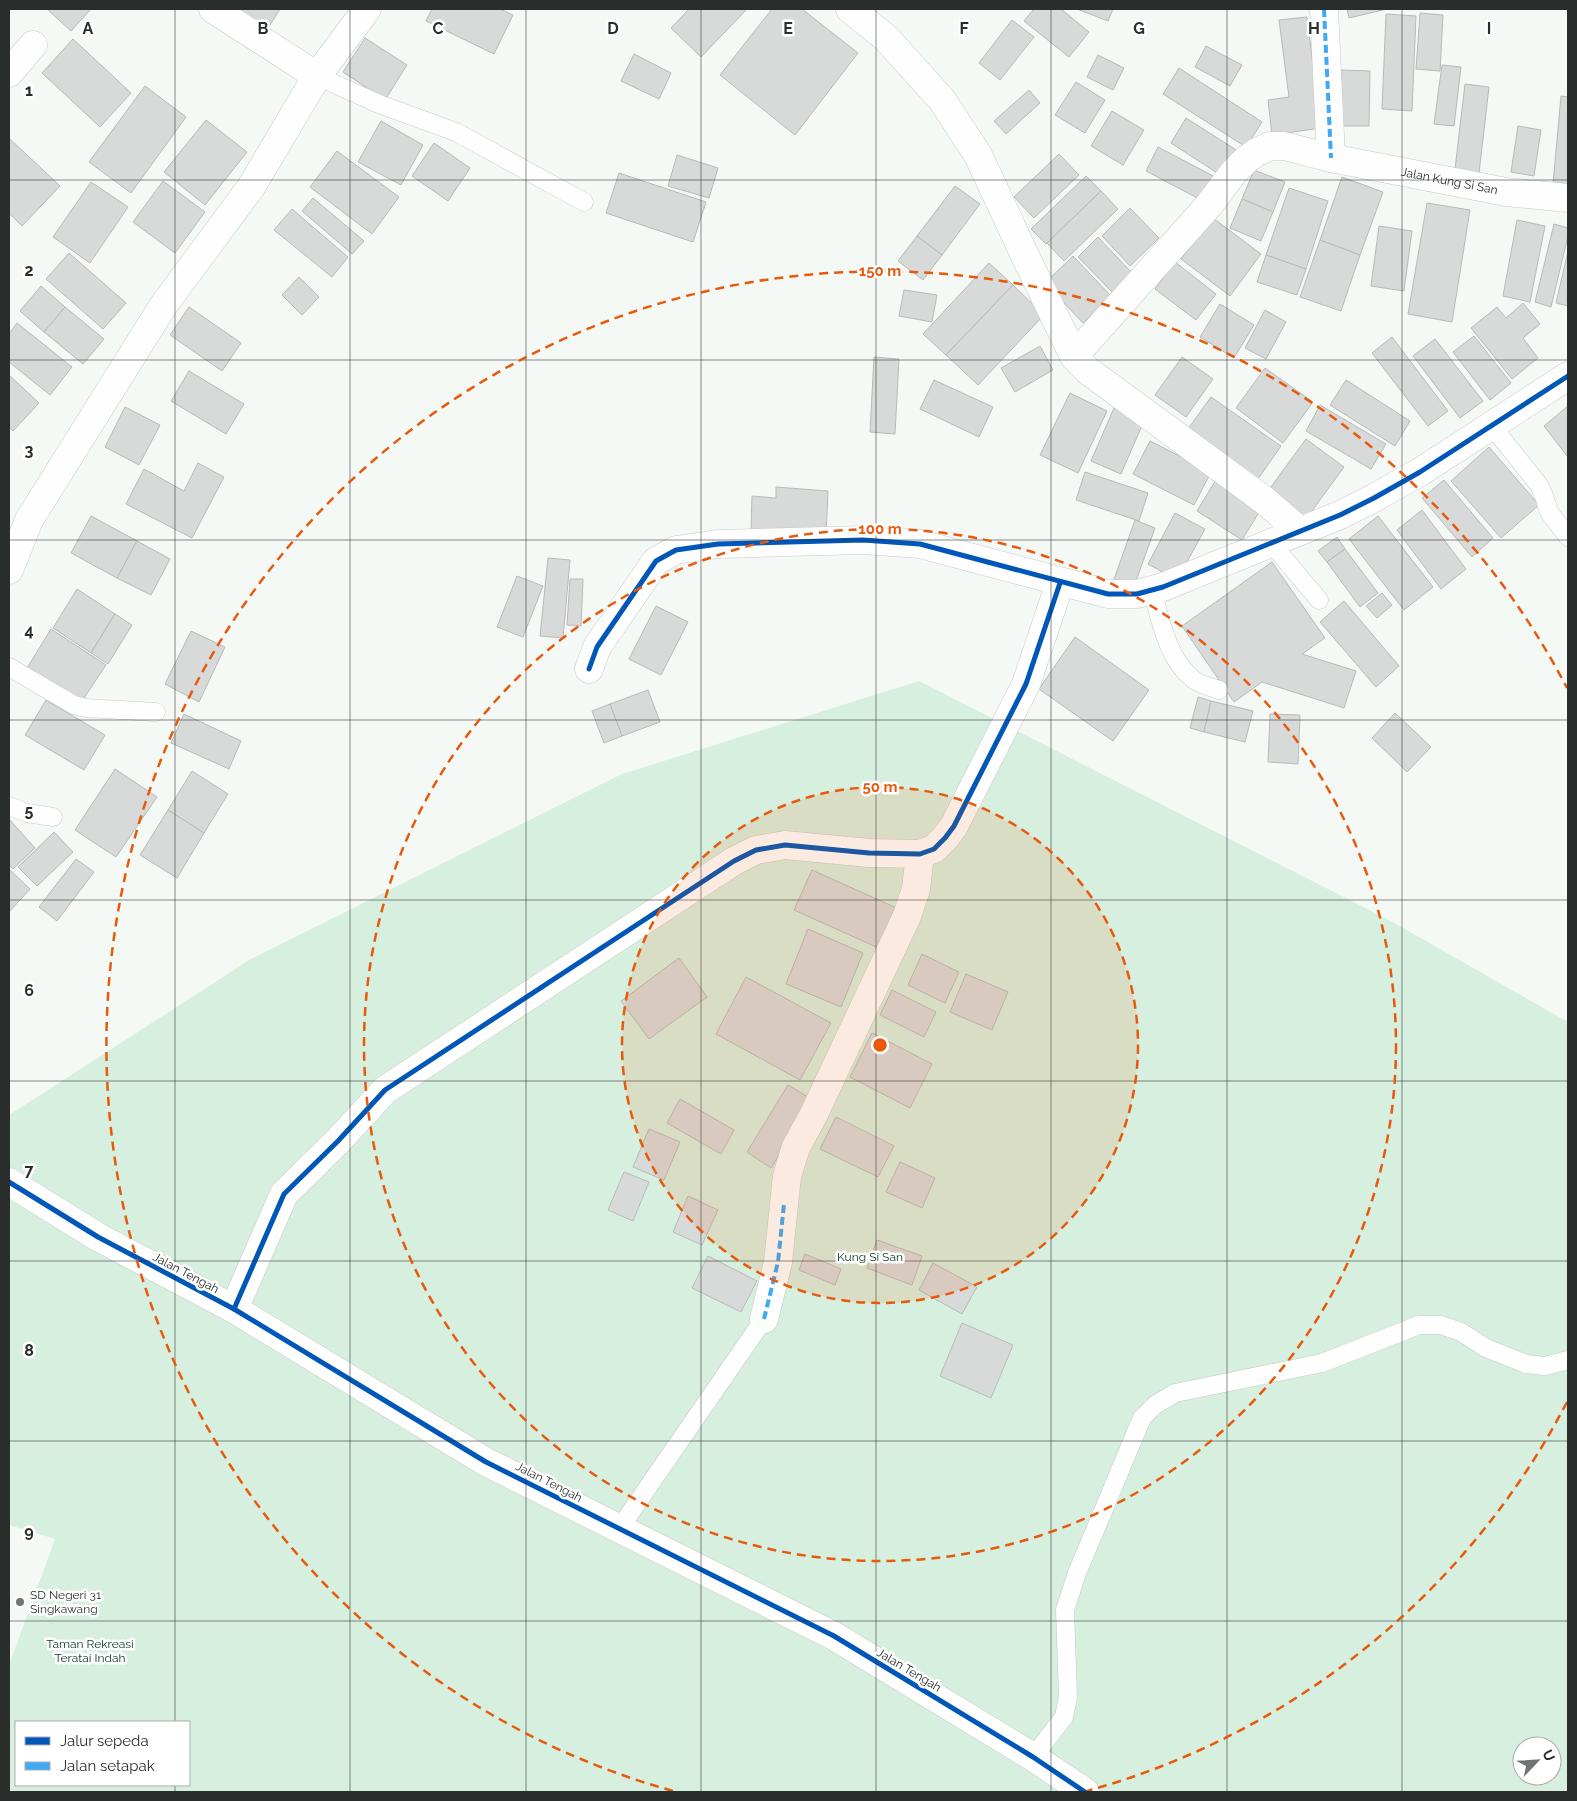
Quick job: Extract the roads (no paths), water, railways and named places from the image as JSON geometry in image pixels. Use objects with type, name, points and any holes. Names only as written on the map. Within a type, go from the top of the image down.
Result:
[{"type":"street","points":[[213,9],[317,76]]},
{"type":"street","points":[[9,570],[29,520],[163,306],[250,187],[317,76],[367,9]]},
{"type":"street","points":[[850,9],[886,38],[942,100],[978,155],[1074,356],[1087,370],[1264,500],[1300,531]]},
{"type":"street","points":[[1324,9],[1331,158]]},
{"type":"street","points":[[9,73],[33,45]]},
{"type":"street","name":"Jalan Kung Si San","points":[[1074,356],[1160,262],[1246,159],[1270,146],[1284,146],[1331,158],[1506,192],[1568,198]]},
{"type":"street","points":[[589,669],[597,647],[638,585],[656,561],[676,550],[718,544],[863,540],[920,544],[1060,583],[1108,594],[1137,594],[1163,587],[1340,515],[1374,498],[1420,472],[1568,376]]},
{"type":"street","points":[[234,1310],[284,1194],[338,1141],[385,1090],[726,867],[756,850],[785,845],[920,854],[934,849],[954,826],[1026,684],[1060,583]]},
{"type":"street","points":[[764,1320],[778,1262],[787,1176],[796,1148],[813,1116],[907,916],[916,889],[920,854]]},
{"type":"street","name":"Jalan Tengah","points":[[9,1182],[98,1237],[234,1310],[486,1462],[834,1636],[1033,1757],[1084,1792]]},
{"type":"lane","points":[[317,76],[379,104],[456,132],[584,202]]},
{"type":"lane","points":[[1492,426],[1539,485],[1549,512],[1568,537]]},
{"type":"lane","points":[[1271,542],[1319,600]]},
{"type":"lane","points":[[1152,590],[1168,643],[1180,664],[1195,680],[1219,690]]},
{"type":"lane","points":[[9,667],[74,704],[86,708],[156,712]]},
{"type":"lane","points":[[9,806],[27,814],[53,817]]},
{"type":"lane","points":[[619,1529],[764,1320]]},
{"type":"lane","points":[[1033,1757],[1064,1718],[1068,1697],[1065,1610],[1077,1573],[1142,1418],[1155,1405],[1175,1393],[1198,1387],[1322,1363],[1419,1325],[1441,1325],[1461,1332],[1486,1348],[1526,1364],[1545,1366],[1568,1360]]},
{"type":"place","name":"SD Negeri 31 Singkawang","points":[[20,1602]]},
{"type":"park label","name":"Kung Si San","points":[[870,1257]]},
{"type":"park label","name":"Taman Rekreasi Teratai Indah","points":[[90,1651]]}]
